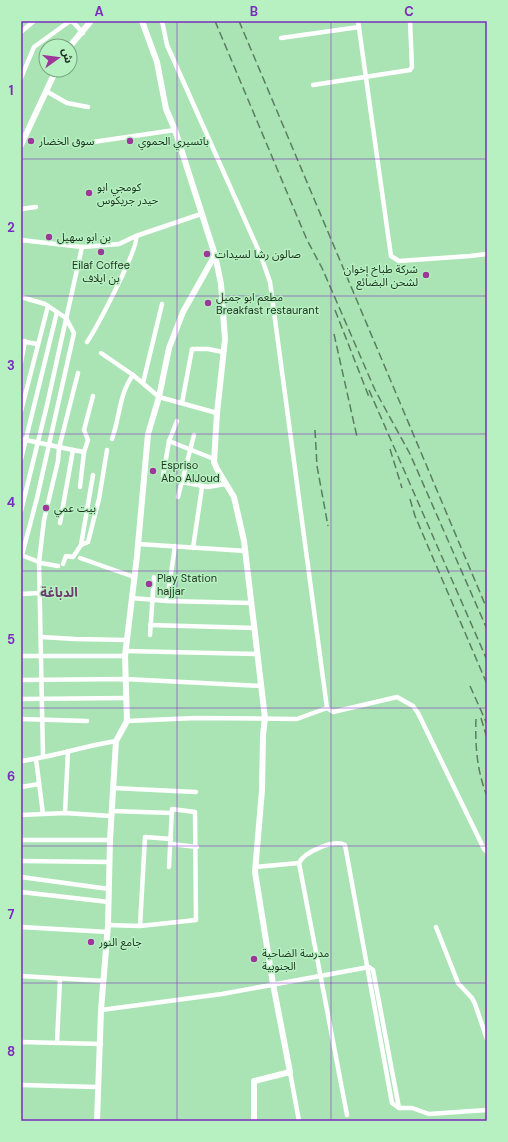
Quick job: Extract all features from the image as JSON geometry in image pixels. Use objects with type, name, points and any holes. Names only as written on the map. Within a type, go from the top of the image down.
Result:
[{"type":"street","points":[[21,32],[34,21]]},
{"type":"street","points":[[21,78],[32,50],[70,21],[74,22],[83,33]]},
{"type":"street","points":[[78,38],[91,21]]},
{"type":"street","points":[[142,21],[157,62],[166,109],[175,130],[215,255],[221,284],[225,339],[217,413],[214,459],[217,469],[235,502],[246,552],[265,718],[263,735],[262,790],[255,867],[273,984],[299,1121]]},
{"type":"street","points":[[162,21],[167,45],[261,256],[270,282],[327,708],[333,712],[397,697],[413,706],[418,712],[487,852]]},
{"type":"street","points":[[358,21],[391,256],[397,260],[402,260],[487,254]]},
{"type":"street","points":[[313,85],[408,71],[412,68],[410,21]]},
{"type":"street","points":[[281,38],[359,27]]},
{"type":"street","points":[[21,145],[52,78]]},
{"type":"street","points":[[46,92],[67,103],[88,107]]},
{"type":"street","points":[[92,142],[175,130]]},
{"type":"street","points":[[21,209],[36,207]]},
{"type":"street","points":[[21,240],[82,247],[119,244],[136,236],[201,214]]},
{"type":"street","points":[[87,342],[95,330],[131,257],[137,244],[136,236]]},
{"type":"street","points":[[21,511],[47,405],[82,247]]},
{"type":"street","points":[[96,1121],[101,1010],[108,929],[110,840],[116,741],[127,721],[125,654],[138,544],[148,434],[159,397],[169,348],[183,312],[215,255]]},
{"type":"street","points":[[481,255],[487,257]]},
{"type":"street","points":[[21,296],[48,306],[66,318],[74,333],[37,498],[21,555],[40,563],[61,565],[66,556],[74,557],[81,545],[93,475]]},
{"type":"street","points":[[143,383],[162,304]]},
{"type":"street","points":[[21,411],[48,306]]},
{"type":"street","points":[[21,458],[23,439],[57,312]]},
{"type":"street","points":[[21,362],[23,341],[37,344]]},
{"type":"street","points":[[182,403],[192,348],[223,352]]},
{"type":"street","points":[[101,353],[134,375],[159,397],[217,413]]},
{"type":"street","points":[[43,756],[42,655],[39,593],[40,563],[44,520],[58,461],[59,448],[78,373]]},
{"type":"street","points":[[112,439],[122,396],[126,385],[134,375]]},
{"type":"street","points":[[80,487],[84,452],[88,438],[84,430],[93,396]]},
{"type":"street","points":[[163,476],[169,441],[177,421]]},
{"type":"street","points":[[178,496],[194,435]]},
{"type":"street","points":[[23,439],[59,448],[84,452]]},
{"type":"street","points":[[169,441],[214,459]]},
{"type":"street","points":[[60,523],[73,450]]},
{"type":"street","points":[[81,545],[88,542],[100,499],[107,450]]},
{"type":"street","points":[[182,482],[208,488],[225,484]]},
{"type":"street","points":[[193,548],[202,486]]},
{"type":"street","points":[[138,544],[246,552]]},
{"type":"street","points":[[167,601],[175,546]]},
{"type":"street","points":[[80,558],[134,578]]},
{"type":"street","points":[[150,635],[154,577]]},
{"type":"street","points":[[21,594],[39,593]]},
{"type":"street","points":[[132,598],[167,601],[252,603]]},
{"type":"street","points":[[150,625],[255,628]]},
{"type":"street","points":[[41,637],[75,640],[127,640]]},
{"type":"street","points":[[21,656],[258,654]]},
{"type":"street","points":[[21,680],[125,679],[262,686]]},
{"type":"street","points":[[21,699],[126,698]]},
{"type":"street","points":[[127,721],[196,718],[297,719],[327,708]]},
{"type":"street","points":[[21,719],[87,721]]},
{"type":"street","points":[[21,761],[36,759],[87,745],[116,741]]},
{"type":"street","points":[[65,814],[68,751]]},
{"type":"street","points":[[36,759],[43,814]]},
{"type":"street","points":[[21,787],[39,784]]},
{"type":"street","points":[[113,788],[196,792]]},
{"type":"street","points":[[21,927],[108,929],[196,920],[195,880],[197,847],[195,812],[172,809],[169,867]]},
{"type":"street","points":[[21,815],[172,813]]},
{"type":"street","points":[[140,926],[144,837],[197,847]]},
{"type":"street","points":[[21,840],[110,840]]},
{"type":"street","points":[[347,1115],[299,863],[305,854],[334,843],[345,845],[392,1103],[398,1108],[412,1108],[429,1114],[487,1110]]},
{"type":"street","points":[[21,861],[110,862]]},
{"type":"street","points":[[255,867],[299,863]]},
{"type":"street","points":[[21,877],[109,889]]},
{"type":"street","points":[[21,892],[109,902]]},
{"type":"street","points":[[436,927],[458,982],[472,998],[475,1004],[487,1039]]},
{"type":"street","points":[[101,1010],[222,994],[367,967]]},
{"type":"street","points":[[21,976],[104,981]]},
{"type":"street","points":[[57,1043],[60,979]]},
{"type":"street","points":[[21,1042],[100,1044]]},
{"type":"street","points":[[254,1121],[254,1081],[290,1072]]},
{"type":"street","points":[[21,1085],[98,1087]]},
{"type":"railway","points":[[215,21],[307,240],[322,268],[375,390],[410,454],[487,629]]},
{"type":"railway","points":[[239,21],[487,609]]},
{"type":"railway","points":[[335,310],[369,397]]},
{"type":"railway","points":[[334,334],[357,437]]},
{"type":"railway","points":[[369,390],[487,660]]},
{"type":"railway","points":[[315,430],[317,466],[328,526]]},
{"type":"railway","points":[[390,449],[402,488]]},
{"type":"railway","points":[[410,499],[415,516],[487,684]]},
{"type":"railway","points":[[470,686],[487,724]]},
{"type":"railway","points":[[481,718],[487,738]]},
{"type":"railway","points":[[476,719],[477,758],[487,796]]},
{"type":"place","name":"سوق الخضار","points":[[31,141]]},
{"type":"place","name":"باتسيري الحموي","points":[[130,141]]},
{"type":"place","name":"كومجي ابو حيدر جريكوس","points":[[89,193]]},
{"type":"place","name":"بن ابو سهيل","points":[[49,237]]},
{"type":"place","name":"Eilaf Coffee بن ايلاف","points":[[101,252]]},
{"type":"place","name":"صالون رشا لسيدات","points":[[207,254]]},
{"type":"place","name":"شركة طباخ إخوان لشحن البضائع","points":[[426,275]]},
{"type":"place","name":"مطعم ابو جميل Breakfast restaurant","points":[[208,303]]},
{"type":"place","name":"Espriso Abo AlJoud","points":[[153,471]]},
{"type":"place","name":"بيت عمي","points":[[46,508]]},
{"type":"place","name":"Play Station hajjar","points":[[149,584]]},
{"type":"place","name":"جامع النور","points":[[91,942]]},
{"type":"place","name":"مدرسة الضاحية الجنوبية","points":[[254,959]]},
{"type":"district","name":"الدباغة","points":[[59,592]]}]
